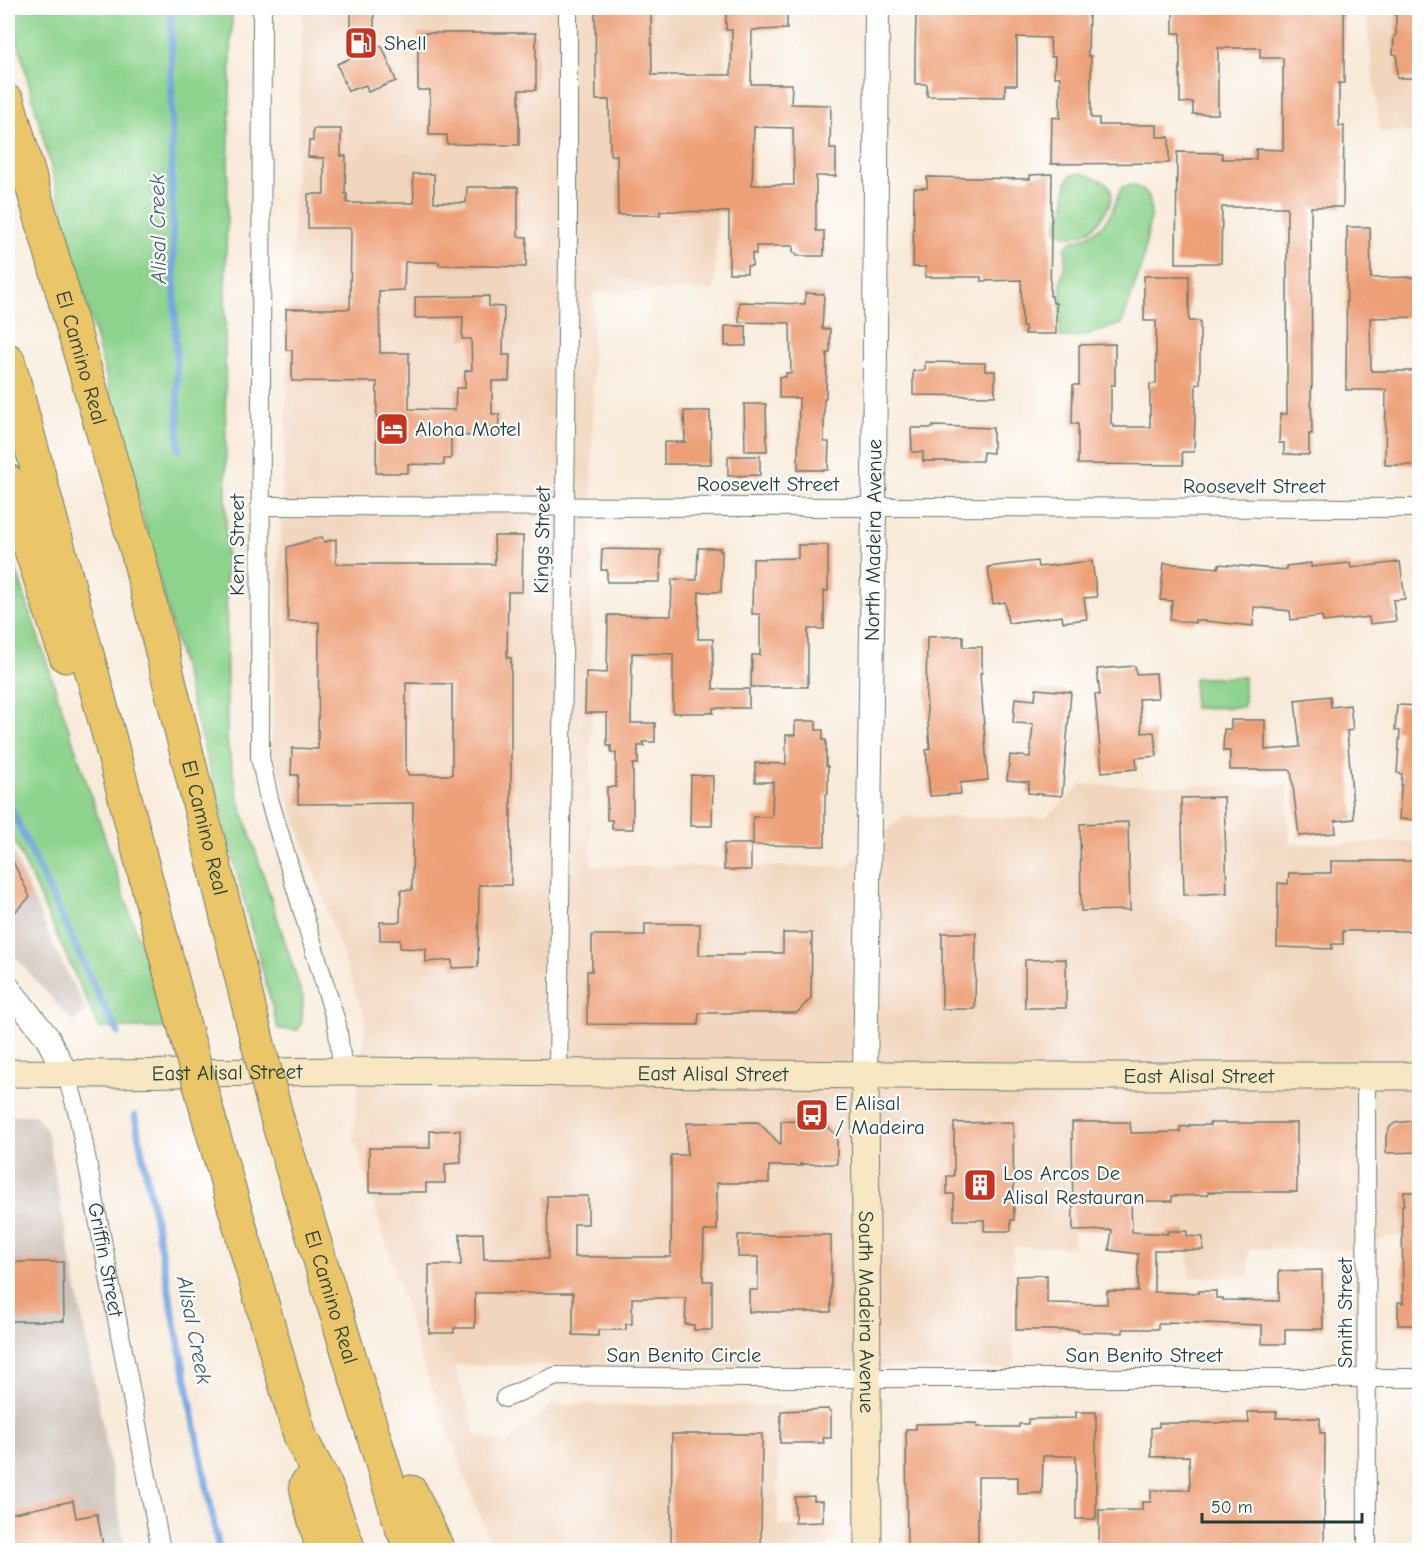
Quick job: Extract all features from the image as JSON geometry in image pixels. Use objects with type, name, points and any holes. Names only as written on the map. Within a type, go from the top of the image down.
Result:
[{"type":"highway","name":"El Camino Real","points":[[8,102],[139,558],[278,1122],[402,1528],[412,1551]]},
{"type":"highway","points":[[8,360],[211,1126],[301,1439],[308,1496],[323,1551]]},
{"type":"highway","points":[[8,481],[73,676],[109,736]]},
{"type":"highway","points":[[366,1411],[402,1468],[438,1551]]},
{"type":"highway","points":[[301,1439],[325,1484],[350,1551]]},
{"type":"main road","name":"East Alisal Street","points":[[8,1073],[343,1071],[558,1074],[1419,1076]]},
{"type":"main road","name":"South Madeira Avenue","points":[[865,1074],[868,1551]]},
{"type":"street","name":"Kern Street","points":[[262,8],[260,757],[269,799],[338,1025],[343,1071]]},
{"type":"street","name":"Kings Street","points":[[558,1074],[568,254],[568,8]]},
{"type":"street","name":"North Madeira Avenue","points":[[865,1074],[874,507],[877,8]]},
{"type":"street","name":"Roosevelt Street","points":[[260,506],[1419,508]]},
{"type":"street","name":"Griffin Street","points":[[8,988],[47,1037],[66,1074],[78,1114],[161,1551]]},
{"type":"street","name":"Smith Street","points":[[1366,1075],[1367,1551]]},
{"type":"street","name":"San Benito Circle","points":[[505,1398],[556,1376],[868,1378]]},
{"type":"street","name":"San Benito Street","points":[[868,1378],[1419,1378]]},
{"type":"shaded area","points":[[303,8],[727,8],[714,290],[593,293],[591,866],[847,867],[902,817],[1046,818],[1081,785],[1287,786],[1290,844],[1419,842],[1419,1236],[1388,1236],[1360,1250],[1249,1249],[1249,1277],[1189,1277],[1189,1231],[1132,1231],[1131,1222],[1073,1222],[1074,1247],[1014,1247],[1014,1368],[454,1365],[477,1435],[506,1445],[551,1404],[779,1406],[778,1526],[841,1524],[826,1550],[493,1550],[421,1359],[353,1135],[366,1021],[271,749]]},
{"type":"shaded area","points":[[1365,8],[1419,8],[1419,132],[1380,132]]},
{"type":"shaded area","points":[[8,840],[57,954],[87,1011],[73,1022],[8,949]]},
{"type":"shaded area","points":[[8,1115],[36,1115],[47,1131],[126,1550],[8,1550]]},
{"type":"green space","points":[[9,8],[228,8],[232,11],[225,294],[227,743],[238,797],[303,998],[302,1021],[298,1030],[278,1029]]},
{"type":"green space","points":[[1081,173],[1108,185],[1111,199],[1105,212],[1092,228],[1082,234],[1068,236],[1057,231],[1057,222],[1064,211],[1067,181],[1071,175]]},
{"type":"green space","points":[[1133,185],[1149,196],[1151,211],[1143,261],[1122,324],[1080,337],[1060,337],[1061,281],[1066,258],[1065,247],[1070,242],[1092,234],[1098,229],[1112,211],[1122,187]]},
{"type":"green space","points":[[8,546],[168,1028],[99,1028],[8,827]]},
{"type":"green space","points":[[1244,677],[1244,707],[1194,708],[1194,678]]},
{"type":"building","points":[[351,8],[374,8],[374,49],[382,46],[396,81],[368,92],[366,85],[348,91],[337,64],[351,58]]},
{"type":"building","points":[[595,8],[651,8],[652,75],[731,75],[732,30],[726,30],[726,9],[787,8],[787,29],[752,30],[751,84],[792,84],[791,104],[831,105],[830,149],[836,149],[836,176],[816,176],[816,231],[824,231],[824,256],[796,256],[796,253],[793,253],[793,246],[756,246],[756,254],[752,253],[752,266],[747,266],[747,273],[729,273],[729,212],[660,211],[660,215],[618,215],[617,155],[610,155],[609,100],[596,100]],"holes":[[[754,127],[793,128],[794,185],[752,185]]]},
{"type":"building","points":[[928,8],[1089,8],[1088,56],[1091,56],[1091,118],[1099,118],[1099,125],[1157,125],[1157,137],[1169,137],[1169,163],[1051,164],[1052,117],[1060,118],[1060,77],[1054,77],[1055,57],[1051,57],[1050,38],[1017,37],[1017,85],[1005,85],[1005,97],[927,96],[927,84],[915,84],[915,59],[916,12],[928,12]]},
{"type":"building","points":[[1173,8],[1344,8],[1344,83],[1339,83],[1339,126],[1344,126],[1343,207],[1311,207],[1312,434],[1309,434],[1309,455],[1284,454],[1284,443],[1279,443],[1280,414],[1287,414],[1287,207],[1222,207],[1221,263],[1176,263],[1177,152],[1222,153],[1222,159],[1256,159],[1256,149],[1283,150],[1283,58],[1260,58],[1260,48],[1218,48],[1218,114],[1193,114],[1193,102],[1180,103],[1180,33],[1173,33]]},
{"type":"building","points":[[1396,8],[1419,8],[1419,78],[1397,78],[1397,55],[1393,54],[1394,36],[1396,36]]},
{"type":"building","points":[[418,33],[536,33],[536,90],[519,90],[519,145],[447,144],[447,135],[429,135],[430,90],[418,90]]},
{"type":"building","points":[[313,129],[341,129],[341,156],[346,156],[345,194],[347,194],[347,203],[414,203],[413,174],[434,174],[434,202],[466,203],[467,187],[518,187],[518,237],[527,237],[526,267],[405,262],[404,290],[379,291],[380,353],[409,353],[409,409],[455,410],[456,388],[465,388],[465,371],[472,370],[471,339],[462,339],[463,317],[415,318],[415,297],[489,296],[489,306],[504,307],[503,355],[510,355],[509,381],[492,381],[492,414],[499,414],[498,437],[451,435],[451,459],[444,459],[444,465],[408,464],[408,473],[376,473],[377,382],[292,381],[292,350],[286,350],[286,309],[350,309],[351,228],[308,228],[308,194],[324,194],[324,158],[308,157],[309,141],[313,141]]},
{"type":"building","points":[[1052,174],[1050,296],[1052,296],[1053,303],[1056,303],[1056,334],[1025,334],[1025,327],[1022,327],[1021,280],[981,281],[981,277],[925,277],[926,267],[913,267],[914,188],[927,188],[927,177],[1030,179],[1030,175]]},
{"type":"building","points":[[1347,227],[1370,227],[1371,278],[1419,277],[1419,317],[1370,318],[1371,371],[1419,371],[1419,465],[1385,465],[1386,390],[1346,390]]},
{"type":"building","points":[[1144,276],[1189,276],[1189,321],[1200,321],[1200,384],[1196,384],[1194,452],[1182,452],[1183,465],[1078,464],[1078,424],[1072,424],[1073,385],[1079,385],[1079,345],[1115,344],[1115,385],[1111,385],[1111,424],[1114,424],[1114,427],[1150,427],[1150,384],[1156,384],[1156,321],[1144,321]]},
{"type":"building","points":[[805,293],[824,294],[822,329],[830,329],[830,353],[827,353],[826,398],[824,398],[824,442],[829,442],[828,470],[798,470],[799,398],[779,398],[779,377],[786,377],[786,373],[791,373],[790,323],[739,322],[739,302],[805,304]]},
{"type":"building","points":[[725,326],[746,326],[746,346],[725,346]]},
{"type":"building","points":[[925,362],[985,363],[985,371],[995,371],[995,396],[913,395],[913,371],[925,370]]},
{"type":"building","points":[[744,404],[766,404],[767,451],[745,451]]},
{"type":"building","points":[[684,411],[710,411],[711,464],[664,464],[664,442],[685,442]]},
{"type":"building","points":[[933,426],[993,428],[993,453],[983,452],[982,461],[923,461],[923,452],[912,452],[911,428],[933,428]]},
{"type":"building","points":[[728,456],[760,456],[760,475],[728,476]]},
{"type":"building","points":[[494,536],[523,536],[522,592],[508,592],[507,658],[511,658],[511,885],[479,885],[478,967],[452,968],[452,960],[426,962],[426,949],[400,948],[400,940],[380,940],[380,922],[400,922],[401,890],[412,890],[413,803],[298,804],[298,775],[291,775],[292,748],[318,749],[319,622],[288,622],[287,547],[322,537],[324,542],[336,539],[336,564],[495,564]],"holes":[[[406,683],[452,684],[452,775],[408,775],[406,772]]]},
{"type":"building","points":[[798,545],[828,545],[828,591],[824,591],[824,629],[808,629],[808,687],[751,687],[752,655],[760,655],[760,614],[752,614],[753,559],[798,558]]},
{"type":"building","points":[[698,548],[720,548],[722,551],[721,592],[699,592],[698,639],[713,639],[713,689],[749,689],[749,708],[713,708],[713,713],[673,713],[673,654],[632,653],[631,723],[655,723],[655,742],[643,742],[644,746],[638,746],[638,764],[633,764],[633,829],[612,829],[612,820],[607,820],[607,787],[616,787],[616,753],[611,753],[611,746],[607,746],[607,713],[585,713],[586,672],[607,673],[608,615],[671,616],[672,579],[697,580]]},
{"type":"building","points":[[602,549],[661,550],[660,582],[607,582],[607,570],[601,570]]},
{"type":"building","points":[[1037,561],[1038,567],[1092,561],[1097,597],[1084,598],[1087,619],[1063,622],[1062,616],[1008,623],[1005,602],[993,604],[988,567]]},
{"type":"building","points":[[1400,562],[1405,599],[1393,600],[1396,621],[1370,624],[1369,617],[1323,622],[1322,616],[1291,620],[1290,611],[1254,607],[1253,626],[1195,620],[1195,623],[1170,620],[1172,601],[1160,600],[1164,563],[1218,568],[1219,564],[1286,570],[1286,566],[1311,563],[1311,567],[1350,563],[1351,568]]},
{"type":"building","points":[[963,636],[963,647],[982,647],[982,673],[980,673],[988,780],[960,783],[961,794],[930,796],[926,750],[930,749],[926,695],[927,637]]},
{"type":"building","points":[[1135,666],[1136,674],[1156,673],[1158,698],[1139,699],[1142,733],[1154,732],[1157,756],[1136,758],[1137,769],[1102,772],[1095,694],[1100,695],[1097,669]]},
{"type":"building","points":[[1036,689],[1071,692],[1062,796],[1028,793],[1029,782],[1007,780],[1010,755],[1030,757],[1033,724],[1013,723],[1015,698],[1035,700]]},
{"type":"building","points":[[1330,696],[1331,707],[1350,705],[1353,730],[1347,731],[1354,819],[1335,821],[1336,833],[1299,836],[1291,770],[1230,770],[1230,751],[1223,751],[1224,729],[1231,729],[1231,720],[1265,720],[1265,750],[1300,747],[1295,700]]},
{"type":"building","points":[[1397,705],[1419,706],[1419,820],[1399,819],[1402,774],[1397,773],[1400,731],[1395,730]]},
{"type":"building","points":[[795,721],[816,721],[816,730],[823,730],[823,740],[826,740],[828,794],[825,795],[825,846],[753,845],[753,817],[772,817],[773,782],[755,782],[755,763],[786,764],[786,735],[795,735]]},
{"type":"building","points":[[691,775],[713,776],[712,826],[690,826]]},
{"type":"building","points":[[1224,797],[1227,893],[1184,895],[1181,798]]},
{"type":"building","points":[[1128,822],[1130,910],[1081,911],[1080,824]]},
{"type":"building","points":[[724,844],[751,844],[751,870],[724,870]]},
{"type":"building","points":[[8,851],[30,897],[8,919]]},
{"type":"building","points":[[1331,861],[1419,861],[1419,931],[1343,931],[1343,944],[1332,944],[1332,949],[1277,947],[1278,883],[1288,884],[1289,873],[1331,873]]},
{"type":"building","points":[[645,924],[700,924],[699,955],[783,953],[783,933],[812,933],[811,998],[797,1013],[699,1013],[698,1025],[587,1024],[587,971],[592,971],[592,935],[645,935]]},
{"type":"building","points":[[942,933],[976,933],[975,1009],[942,1009]]},
{"type":"building","points":[[1066,959],[1066,1008],[1025,1008],[1025,960]]},
{"type":"building","points":[[1419,1120],[1419,1152],[1386,1153],[1386,1136],[1390,1127],[1395,1123]]},
{"type":"building","points":[[781,1121],[823,1122],[837,1136],[837,1164],[769,1166],[769,1183],[717,1183],[717,1230],[704,1231],[703,1281],[712,1281],[712,1330],[694,1330],[694,1325],[685,1324],[686,1298],[632,1298],[632,1324],[626,1324],[626,1330],[598,1330],[598,1336],[573,1335],[573,1293],[475,1293],[475,1328],[454,1328],[454,1333],[429,1333],[429,1265],[461,1265],[460,1234],[483,1233],[484,1259],[548,1259],[547,1196],[588,1196],[588,1224],[574,1224],[574,1257],[671,1257],[671,1155],[687,1155],[687,1123],[758,1122],[781,1145]]},
{"type":"building","name":"Los Arcos De Alisal Restauran","points":[[1013,1122],[1014,1220],[1011,1220],[1011,1231],[984,1231],[984,1220],[954,1220],[954,1194],[947,1194],[947,1176],[954,1176],[954,1123]]},
{"type":"building","points":[[1072,1122],[1130,1122],[1131,1133],[1180,1132],[1180,1127],[1210,1125],[1209,1123],[1297,1123],[1297,1192],[1208,1192],[1208,1195],[1172,1196],[1172,1201],[1131,1201],[1132,1232],[1168,1234],[1167,1231],[1187,1231],[1187,1236],[1203,1237],[1203,1250],[1154,1250],[1154,1292],[1216,1291],[1216,1298],[1223,1298],[1223,1300],[1279,1301],[1279,1271],[1322,1270],[1323,1329],[1285,1329],[1285,1344],[1262,1344],[1262,1325],[1168,1322],[1168,1324],[1158,1324],[1158,1329],[1123,1329],[1123,1333],[1016,1330],[1016,1276],[1047,1275],[1047,1303],[1107,1304],[1107,1291],[1138,1291],[1138,1254],[1109,1250],[1112,1230],[1073,1231]]},
{"type":"building","points":[[460,1130],[461,1163],[445,1164],[445,1183],[426,1183],[426,1192],[369,1192],[369,1148],[430,1148],[430,1131]]},
{"type":"building","points":[[1404,1192],[1419,1192],[1419,1325],[1398,1325],[1398,1302],[1403,1303],[1402,1205],[1404,1205]]},
{"type":"building","points":[[738,1235],[831,1235],[831,1312],[749,1312],[749,1290],[758,1290],[758,1257],[738,1257]]},
{"type":"building","points":[[8,1262],[63,1262],[64,1321],[8,1321]]},
{"type":"building","points":[[828,1409],[831,1411],[831,1438],[823,1438],[824,1443],[780,1443],[781,1411]]},
{"type":"building","points":[[1076,1412],[1096,1412],[1096,1519],[1076,1519],[1076,1456],[1043,1456],[1042,1493],[1018,1494],[1018,1477],[978,1477],[978,1551],[907,1551],[906,1429],[916,1429],[916,1424],[977,1423],[977,1427],[1019,1427],[1019,1424],[1028,1424],[1028,1419],[1076,1418]]},
{"type":"building","points":[[1248,1412],[1277,1412],[1276,1418],[1320,1418],[1320,1433],[1325,1433],[1324,1551],[1099,1551],[1099,1510],[1142,1510],[1142,1502],[1151,1502],[1151,1490],[1190,1490],[1189,1456],[1151,1457],[1151,1428],[1159,1427],[1159,1423],[1249,1423]]},
{"type":"building","points":[[672,1434],[762,1434],[761,1550],[671,1547]]},
{"type":"building","points":[[814,1496],[814,1501],[823,1501],[823,1522],[795,1523],[795,1497]]},
{"type":"building","points":[[73,1501],[76,1518],[97,1514],[104,1551],[8,1551],[8,1514]]},
{"type":"waterway","name":"Alisal Creek","points":[[171,8],[172,201],[179,449]]},
{"type":"waterway","name":"Alisal Creek","points":[[8,802],[118,1033]]},
{"type":"waterway","name":"Alisal Creek","points":[[135,1116],[219,1550]]},
{"type":"place","name":"Shell","points":[[361,43]]},
{"type":"place","name":"Aloha Motel","points":[[392,429]]},
{"type":"place","name":"E Alisal / Madeira","points":[[812,1115]]},
{"type":"place","name":"Los Arcos De Alisal Restauran","points":[[980,1185]]}]
